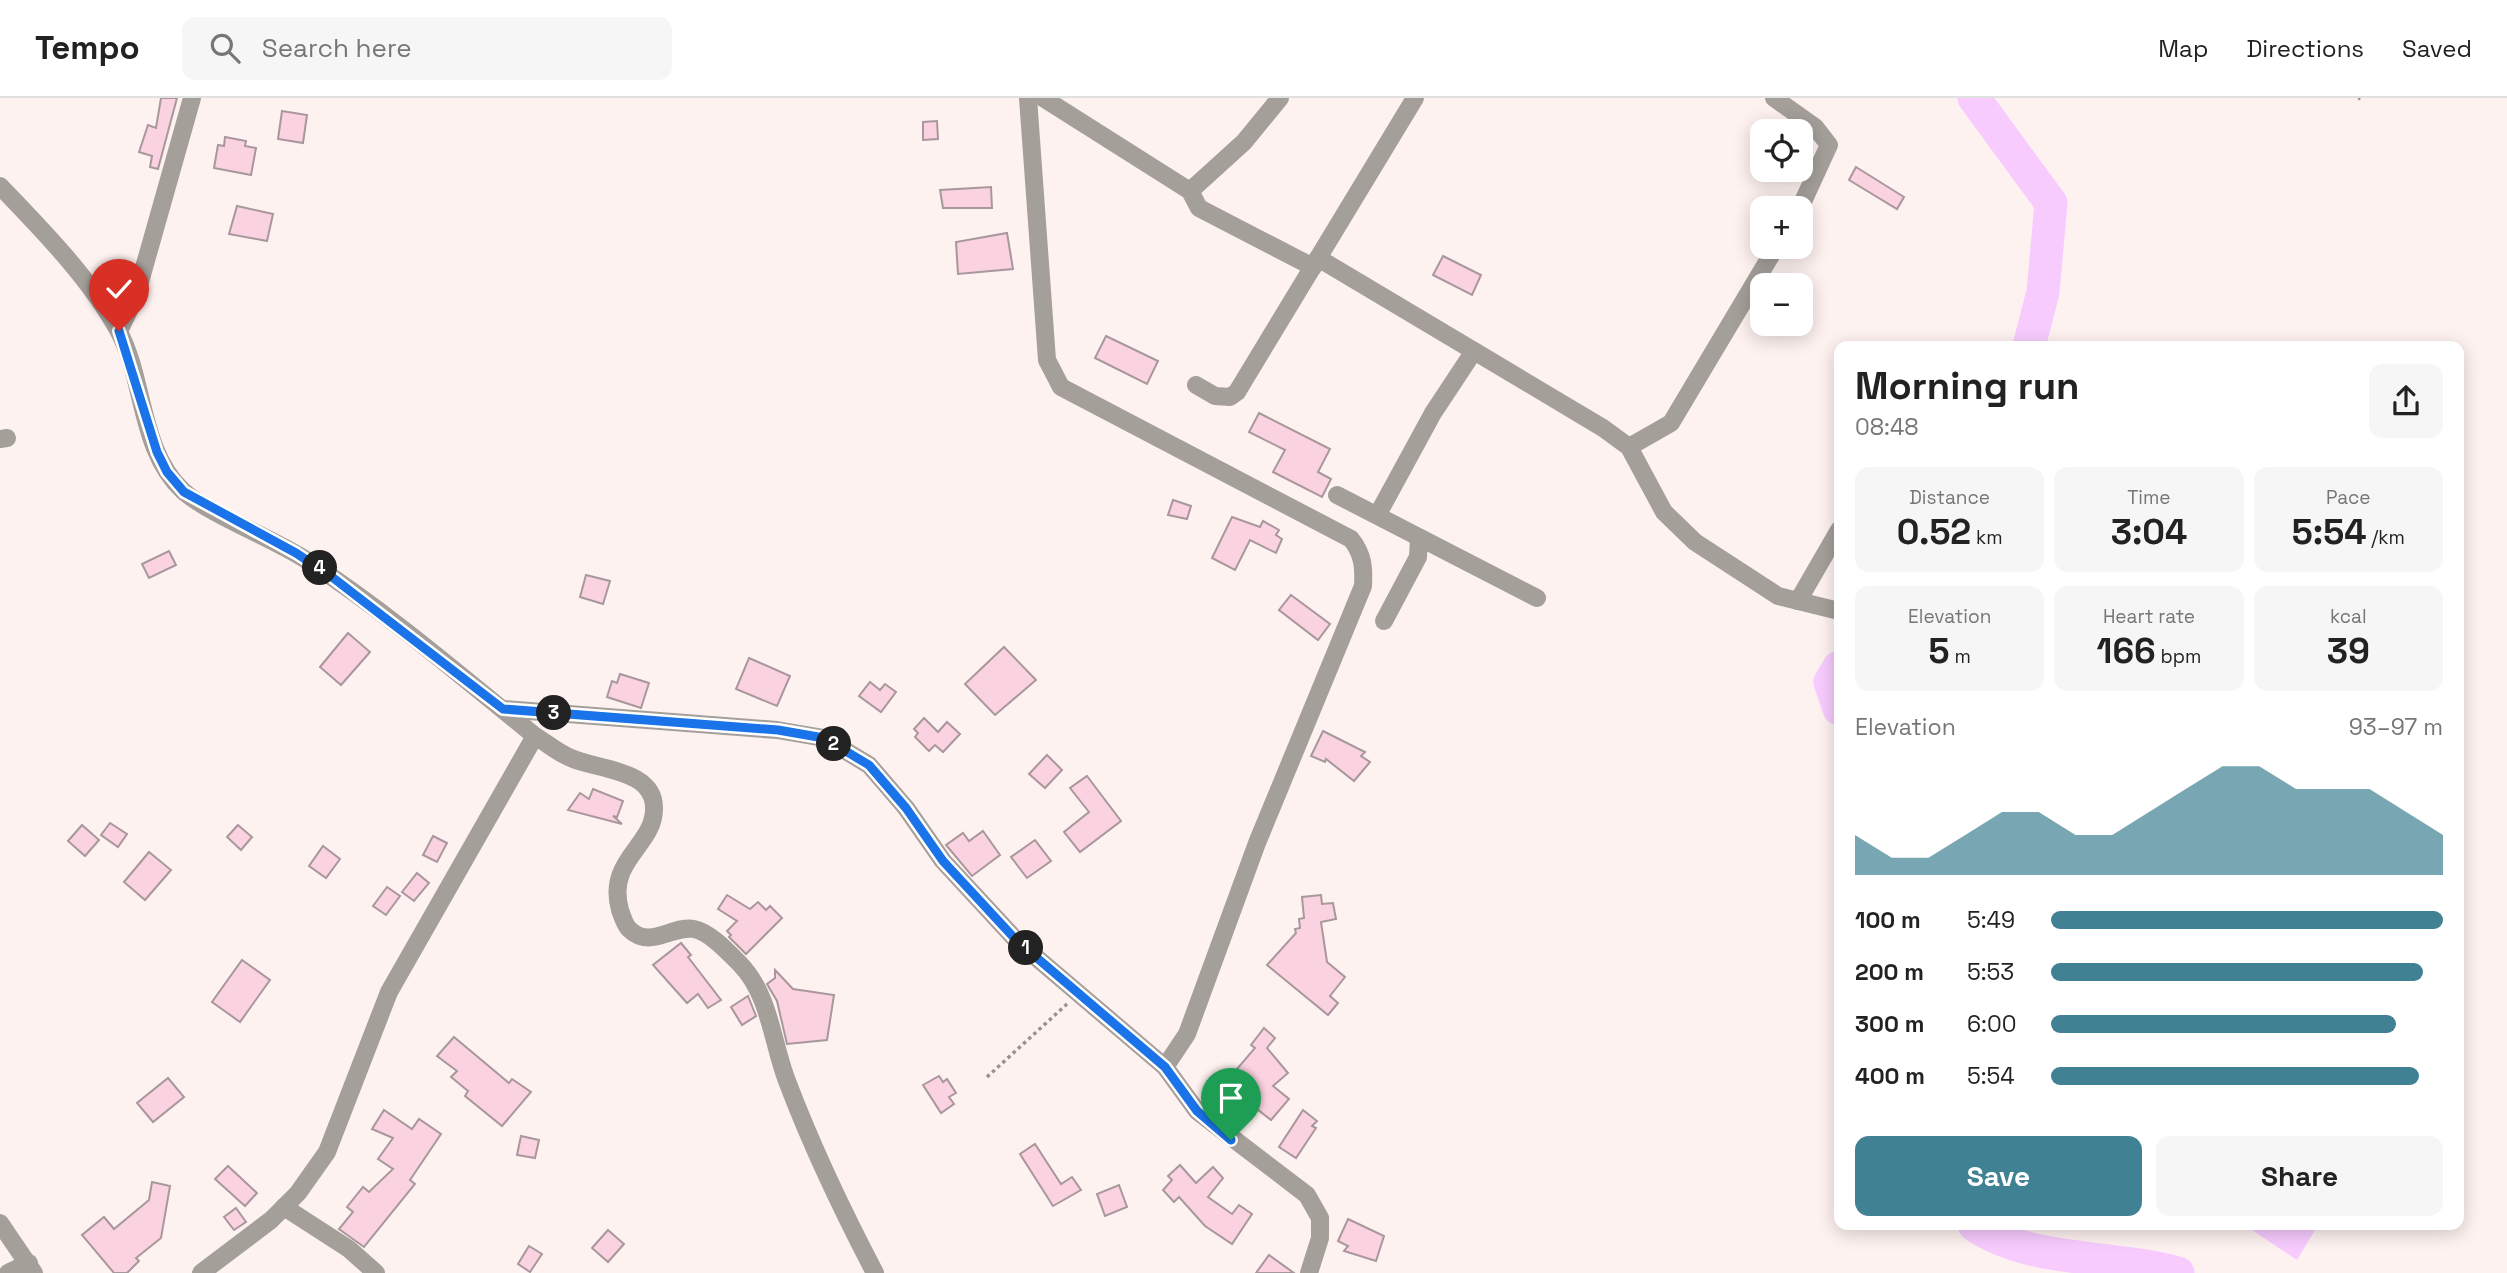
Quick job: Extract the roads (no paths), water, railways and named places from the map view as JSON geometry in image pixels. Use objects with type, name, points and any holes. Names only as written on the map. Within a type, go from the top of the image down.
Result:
[{"type":"street","points":[[119,331],[136,296],[192,98]]},
{"type":"street","points":[[1028,98],[1047,360],[1061,387],[1339,532],[1359,549],[1364,571],[1363,586],[1248,867],[1187,1034],[1165,1067]]},
{"type":"street","points":[[1043,98],[1190,191],[1199,208],[1316,262],[1603,428],[1629,447],[1664,512],[1679,528],[1779,596],[1834,610]]},
{"type":"street","points":[[1190,191],[1244,142],[1280,98]]},
{"type":"street","points":[[1196,385],[1215,396],[1230,397],[1237,392],[1415,98]]},
{"type":"street","points":[[1774,98],[1815,127],[1829,145],[1806,196]]},
{"type":"street","points":[[0,186],[91,290],[119,331],[157,452],[167,472],[184,492],[296,553],[332,577],[535,736],[568,757],[612,769],[636,779],[649,790],[655,808],[652,822],[622,867],[617,899],[621,915],[629,929],[649,939],[693,929],[703,933],[741,965],[758,986],[786,1079],[838,1202],[875,1273]]},
{"type":"street","points":[[1629,447],[1662,431],[1671,423],[1769,259]]},
{"type":"street","points":[[1378,514],[1433,413],[1474,351]]},
{"type":"street","points":[[1337,495],[1537,598]]},
{"type":"street","points":[[1384,621],[1418,557],[1419,538]]},
{"type":"street","points":[[1798,601],[1834,539]]},
{"type":"street","points":[[503,709],[703,722],[824,738],[869,765],[906,808],[943,861],[1017,941],[1165,1067],[1197,1111],[1307,1195],[1320,1218],[1320,1238],[1309,1273]]},
{"type":"street","points":[[201,1273],[284,1207],[327,1153],[389,992],[535,736]]},
{"type":"street","points":[[284,1207],[349,1249],[376,1273]]},
{"type":"street","points":[[0,1223],[32,1268],[8,1273]]},
{"type":"waterway","points":[[1974,98],[2051,203],[2043,292],[2030,341]]},
{"type":"waterway","points":[[1834,675],[1830,682],[1834,694]]},
{"type":"waterway","points":[[1983,1230],[2020,1246],[2046,1252],[2178,1273]]}]
